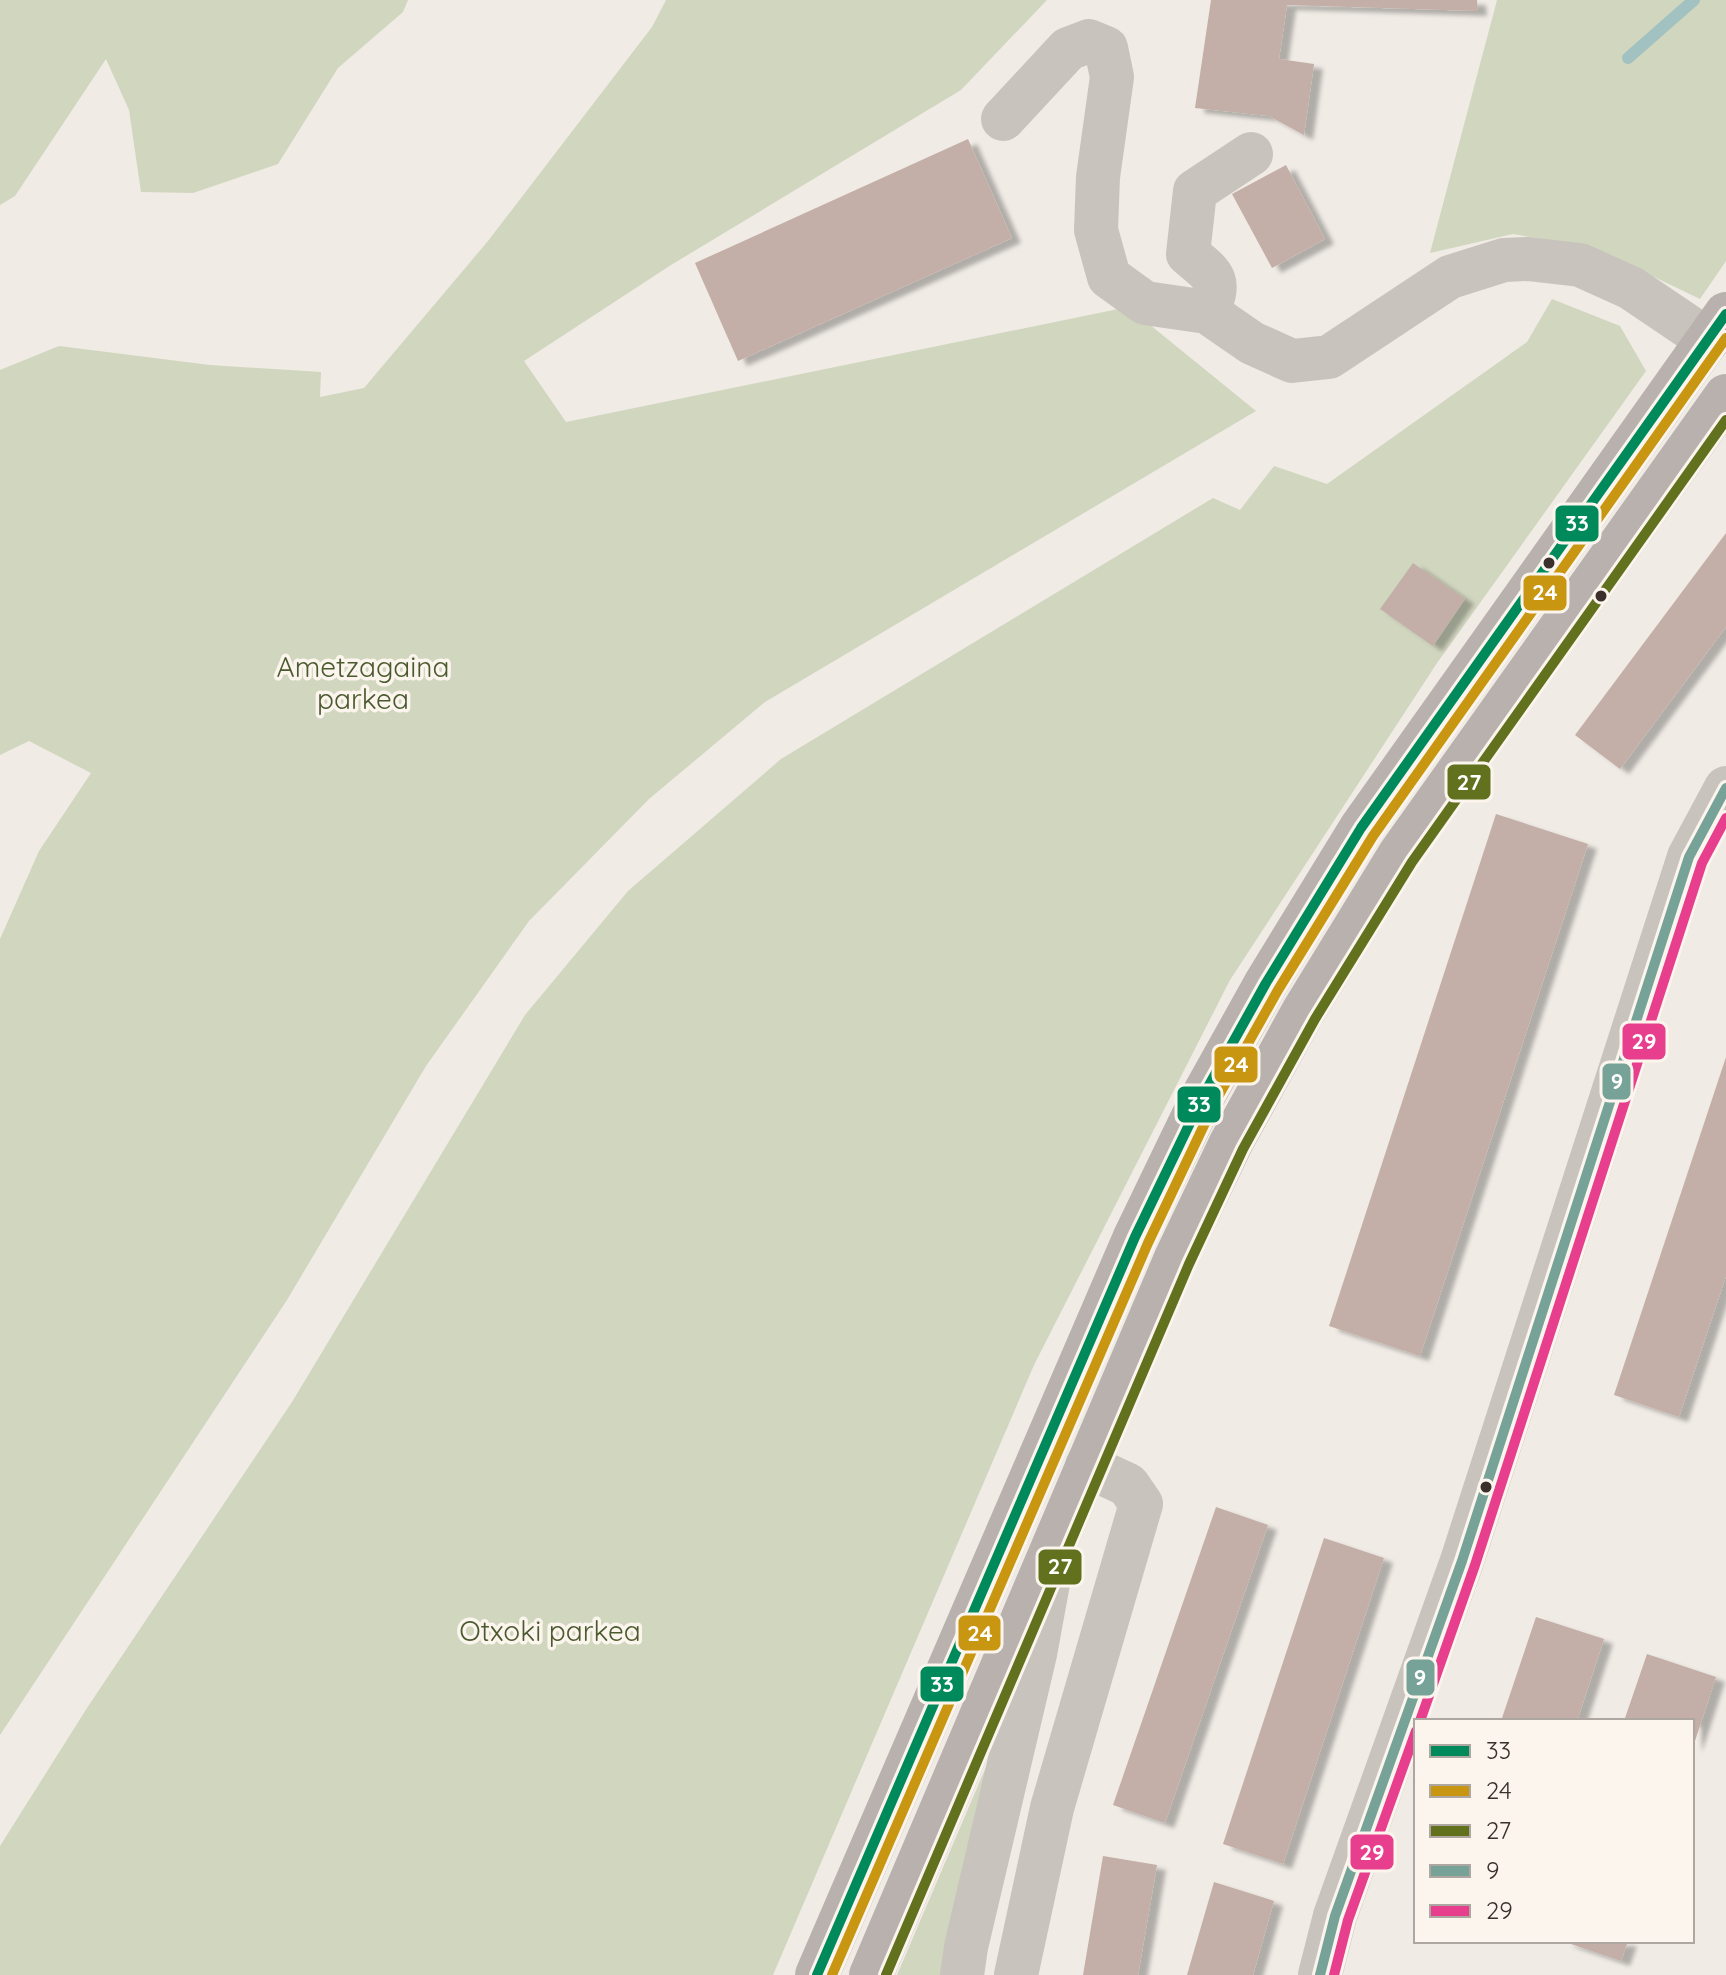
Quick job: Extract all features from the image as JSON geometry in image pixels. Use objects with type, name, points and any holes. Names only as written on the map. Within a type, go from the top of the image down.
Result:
[{"type":"main road","points":[[817,1975],[1135,1237],[1203,1096],[1266,983],[1361,828],[1717,327]]},
{"type":"main road","points":[[871,1975],[1183,1244],[1231,1143],[1303,1012],[1400,854],[1726,396]]},
{"type":"street","points":[[1003,119],[1068,49],[1089,41],[1106,48],[1112,77],[1098,177],[1096,230],[1109,277],[1145,303],[1207,312],[1252,343],[1292,361],[1329,357],[1450,277],[1504,260],[1528,259],[1580,265],[1717,327]]},
{"type":"street","points":[[1207,312],[1216,293],[1212,274],[1188,254],[1195,191],[1251,154]]},
{"type":"street","points":[[1320,1975],[1335,1916],[1462,1561],[1684,871],[1726,788]]},
{"type":"street","points":[[1016,1975],[1052,1808],[1141,1504],[1128,1485],[1087,1466]]},
{"type":"street","points":[[962,1975],[1035,1654],[1055,1544]]},
{"type":"green space","points":[[0,0],[408,0],[403,12],[338,68],[278,164],[193,193],[141,192],[129,110],[106,59],[15,196],[0,205]]},
{"type":"green space","name":"Ametzagaina parkea","points":[[666,0],[1047,0],[961,90],[671,265],[524,361],[566,422],[1128,307],[1256,411],[765,702],[649,799],[529,921],[426,1066],[287,1300],[0,1735],[0,939],[39,851],[91,773],[29,741],[0,755],[0,370],[59,346],[210,365],[321,372],[320,397],[364,388],[488,241],[652,27]]},
{"type":"green space","points":[[1497,0],[1726,0],[1726,261],[1700,299],[1596,249],[1513,234],[1430,253]]},
{"type":"green space","name":"Otxoki parkea","points":[[1552,299],[1620,326],[1646,371],[1437,663],[1230,980],[1034,1365],[773,1975],[0,1975],[0,1846],[87,1708],[292,1402],[525,1015],[628,891],[781,759],[1213,498],[1240,510],[1274,466],[1327,484],[1527,342]]},
{"type":"green space","points":[[986,1767],[950,1975],[897,1975]]},
{"type":"building","points":[[1211,0],[1477,0],[1478,11],[1287,5],[1279,59],[1314,64],[1304,135],[1269,116],[1195,108]]},
{"type":"building","points":[[968,139],[1012,238],[738,361],[695,263]]},
{"type":"building","points":[[1286,165],[1325,239],[1272,268],[1232,194]]},
{"type":"building","points":[[1726,533],[1726,627],[1620,769],[1575,735]]},
{"type":"building","points":[[1413,563],[1465,599],[1433,646],[1380,609]]},
{"type":"building","points":[[1496,814],[1588,844],[1420,1356],[1329,1326]]},
{"type":"building","points":[[1726,1057],[1726,1276],[1679,1417],[1614,1395]]},
{"type":"building","points":[[1216,1507],[1268,1525],[1165,1823],[1113,1805]]},
{"type":"building","points":[[1324,1538],[1384,1558],[1283,1864],[1223,1844]]},
{"type":"building","points":[[1536,1617],[1604,1639],[1578,1719],[1502,1719]]},
{"type":"building","points":[[1647,1654],[1716,1677],[1694,1744],[1694,1719],[1625,1719]]},
{"type":"building","points":[[1103,1856],[1157,1865],[1138,1975],[1083,1975]]},
{"type":"building","points":[[1214,1882],[1274,1901],[1253,1975],[1187,1975]]},
{"type":"building","points":[[1568,1943],[1627,1943],[1621,1961]]},
{"type":"waterway","points":[[1628,58],[1694,0]]},
{"type":"transit line","name":"33","points":[[817,1975],[1135,1237],[1203,1096],[1266,983],[1361,828],[1726,314]]},
{"type":"transit line","name":"24","points":[[832,1975],[1148,1243],[1215,1102],[1278,990],[1373,836],[1726,338]]},
{"type":"transit line","name":"27","points":[[886,1975],[1189,1264],[1243,1149],[1315,1019],[1412,862],[1726,420]]},
{"type":"transit line","name":"9","points":[[1320,1975],[1335,1916],[1462,1561],[1689,857],[1726,788]]},
{"type":"transit line","name":"29","points":[[1421,1719],[1475,1565],[1702,863],[1726,818]]},
{"type":"transit line","name":"29","points":[[1334,1975],[1348,1920],[1414,1737]]}]
